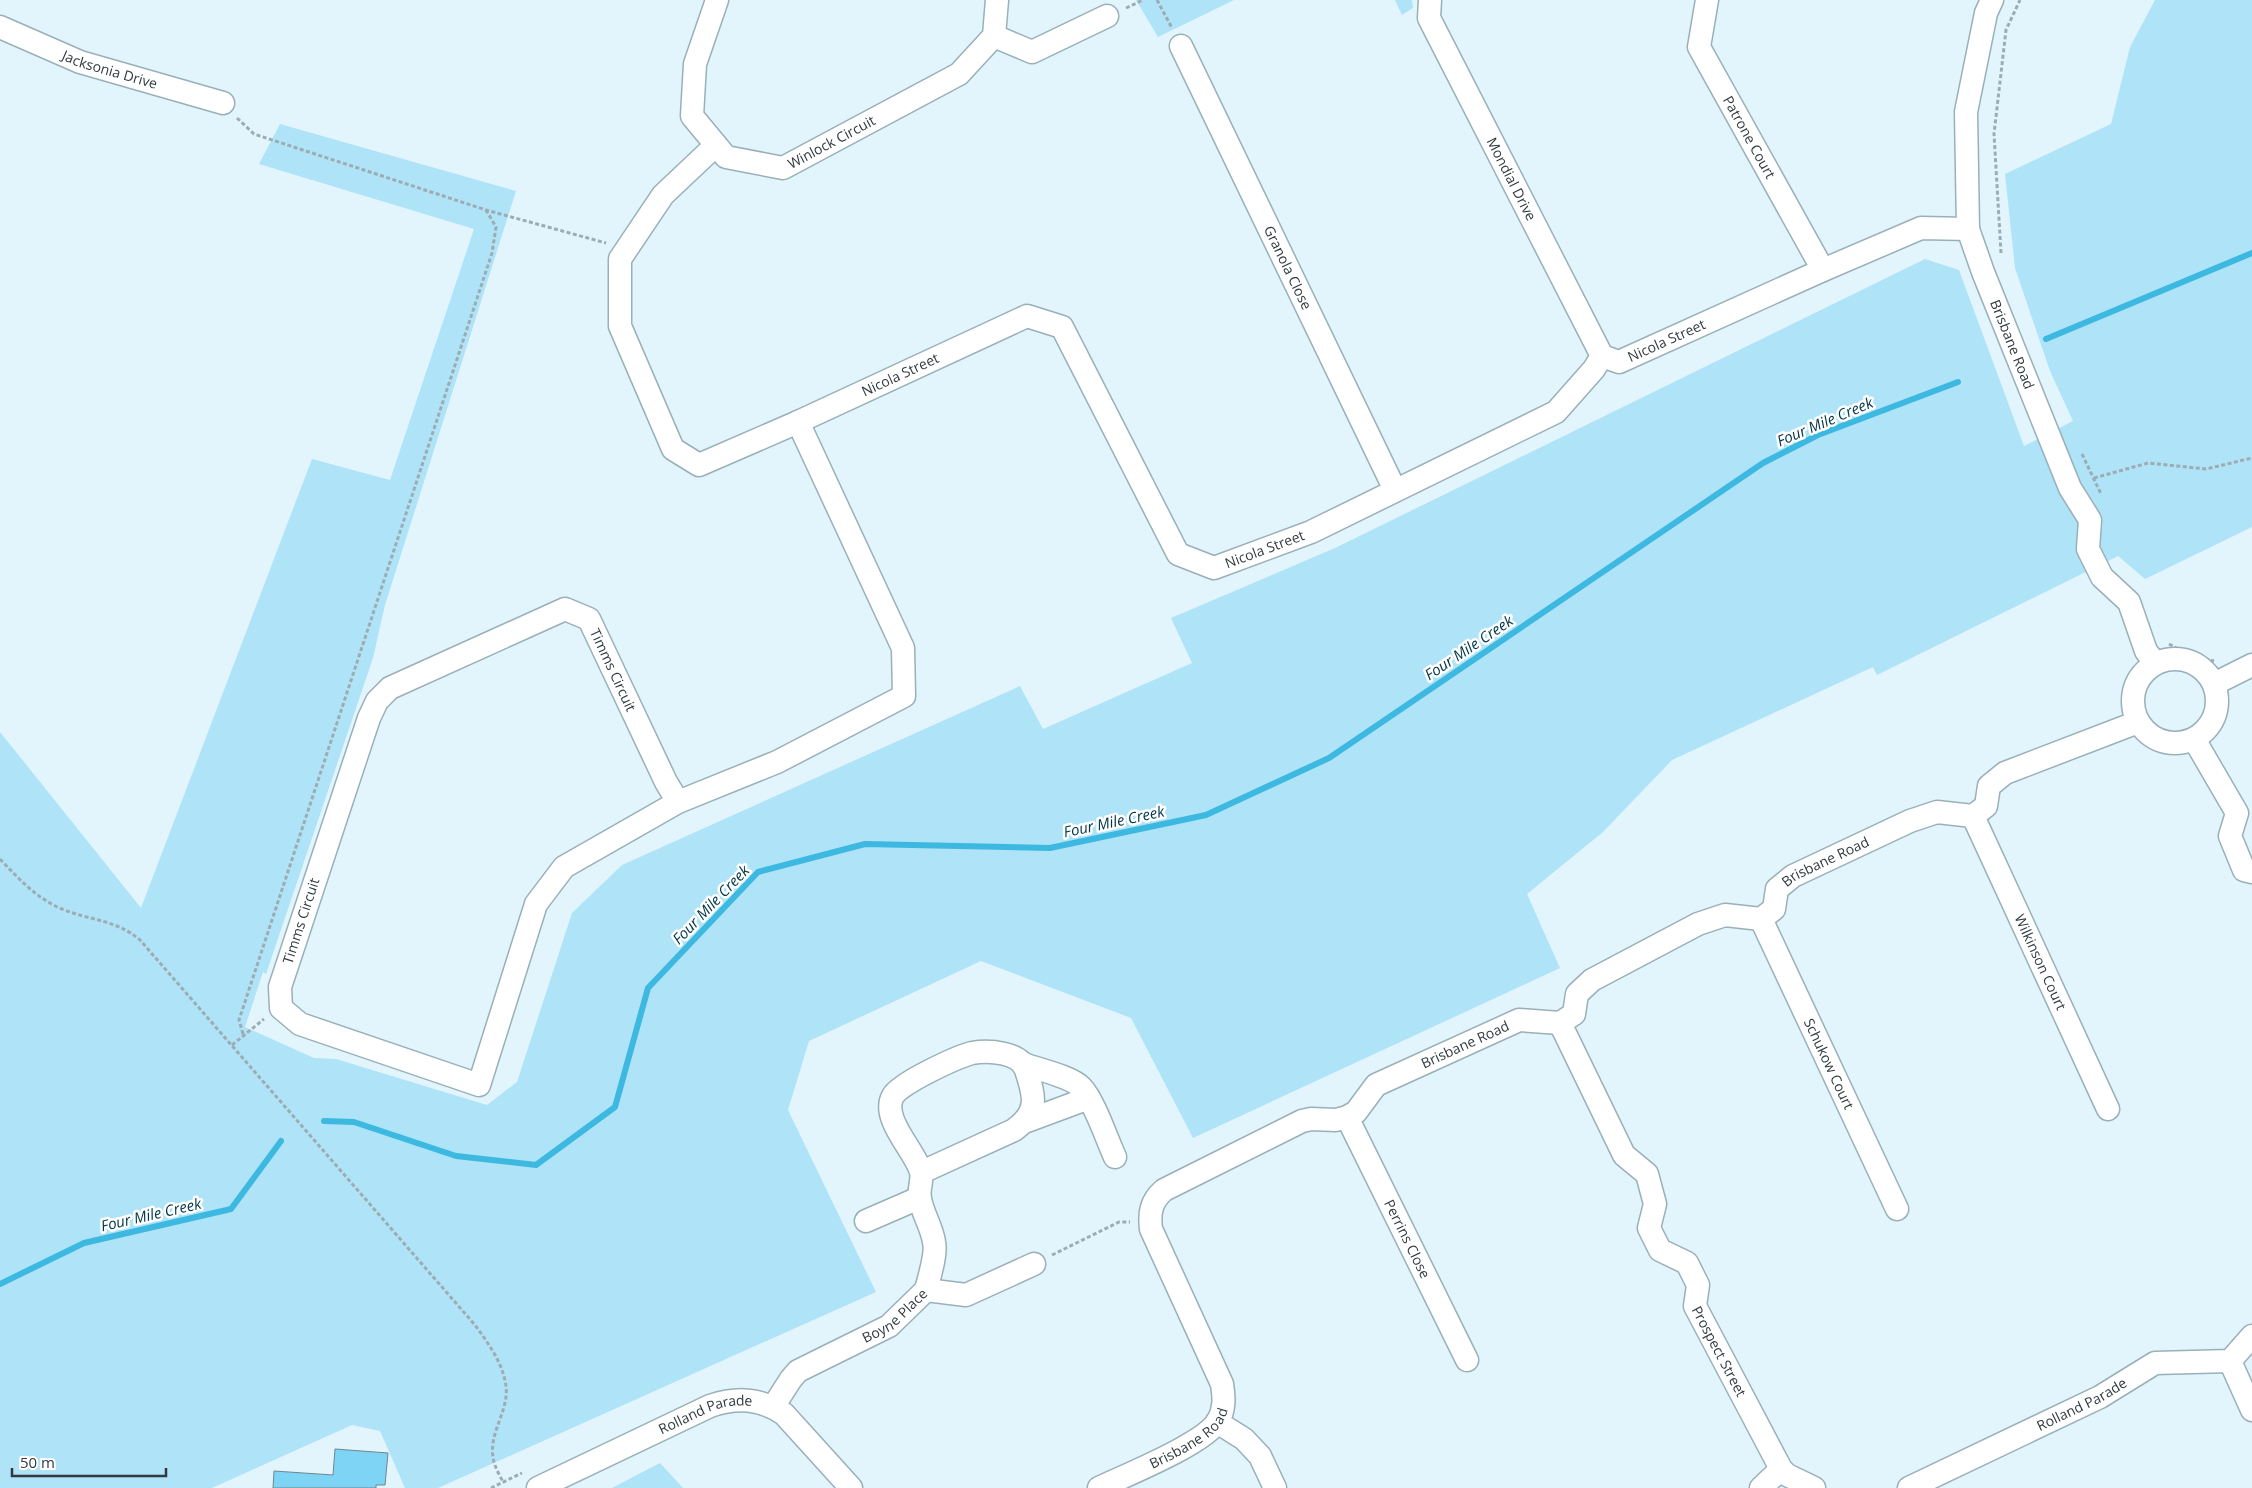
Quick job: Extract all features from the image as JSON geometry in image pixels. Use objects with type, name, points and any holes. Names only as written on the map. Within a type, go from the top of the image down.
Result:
[{"type":"street","name":"Winlock Circuit","points":[[717,0],[695,64],[692,116],[726,158],[783,168],[959,74],[994,36]]},
{"type":"street","points":[[997,0],[994,36],[1032,52],[1107,16]]},
{"type":"street","name":"Mondial Drive","points":[[1430,0],[1429,18],[1602,356]]},
{"type":"street","name":"Patrone Court","points":[[1707,0],[1700,47],[1823,270]]},
{"type":"street","name":"Brisbane Road","points":[[1992,0],[1986,13],[1966,112],[1968,229],[1992,268],[2070,488],[2090,520],[2088,549],[2102,577],[2129,602],[2146,651],[2155,663]]},
{"type":"street","name":"Jacksonia Drive","points":[[0,27],[80,62],[223,104]]},
{"type":"street","name":"Granola Close","points":[[1181,46],[1395,490]]},
{"type":"street","points":[[627,249],[663,195],[716,145]]},
{"type":"street","name":"Nicola Street","points":[[627,249],[620,259],[620,326],[673,449],[699,465],[798,422],[1027,316],[1062,327],[1178,554],[1214,568],[1311,532],[1556,412],[1594,369],[1602,356],[1619,362],[1921,228],[1968,229]]},
{"type":"street","points":[[281,1008],[300,1024],[480,1085],[536,904],[564,867],[678,802],[777,762],[904,696],[903,648],[798,422]]},
{"type":"street","name":"Timms Circuit","points":[[281,1008],[280,987],[369,718],[377,701],[390,688],[565,609],[589,619],[666,782],[678,802]]},
{"type":"street","points":[[2168,659],[2182,659],[2201,668],[2219,681],[2215,715],[2204,731],[2194,739],[2182,743],[2169,743],[2152,736],[2138,722],[2133,710],[2134,689],[2144,672],[2155,663],[2168,659]]},
{"type":"street","points":[[2219,681],[2252,664]]},
{"type":"street","points":[[1973,816],[1986,806],[1989,786],[2005,773],[2138,722]]},
{"type":"street","points":[[2194,739],[2237,813],[2230,836],[2244,870],[2252,872]]},
{"type":"street","name":"Brisbane Road","points":[[1761,919],[1774,909],[1777,889],[1793,876],[1919,818],[1937,812],[1973,816]]},
{"type":"street","name":"Wilkinson Court","points":[[1973,816],[2108,1109]]},
{"type":"street","points":[[1560,1023],[1574,1014],[1577,994],[1592,980],[1698,924],[1725,915],[1761,919]]},
{"type":"street","name":"Schukow Court","points":[[1761,919],[1897,1209]]},
{"type":"street","name":"Brisbane Road","points":[[1099,1488],[1198,1440],[1217,1422],[1225,1400],[1222,1384],[1154,1239],[1149,1218],[1150,1208],[1159,1194],[1170,1186],[1302,1121],[1311,1119],[1336,1120],[1348,1117],[1356,1112],[1376,1085],[1497,1028],[1524,1019],[1560,1023]]},
{"type":"street","name":"Prospect Street","points":[[1560,1023],[1624,1154],[1647,1174],[1655,1204],[1649,1228],[1660,1250],[1687,1263],[1698,1285],[1695,1306],[1781,1469],[1787,1475],[1814,1488]]},
{"type":"street","points":[[926,1290],[935,1244],[919,1198],[922,1172],[900,1136],[889,1106],[893,1096],[903,1086],[922,1075],[971,1053],[991,1052],[1012,1056],[1024,1064],[1071,1081],[1081,1087],[1089,1098],[1115,1157]]},
{"type":"street","points":[[1024,1064],[1034,1090],[1027,1120]]},
{"type":"street","points":[[922,1172],[1014,1130],[1027,1120],[1089,1098]]},
{"type":"street","name":"Perrins Close","points":[[1348,1117],[1466,1360]]},
{"type":"street","points":[[866,1221],[919,1198]]},
{"type":"street","name":"Boyne Place","points":[[773,1407],[790,1379],[798,1371],[889,1326],[926,1290],[966,1295],[1034,1264]]},
{"type":"street","points":[[2252,1336],[2230,1361],[2252,1410]]},
{"type":"street","name":"Rolland Parade","points":[[1909,1488],[2100,1397],[2155,1362],[2230,1361]]},
{"type":"street","name":"Rolland Parade","points":[[538,1488],[710,1406],[739,1399],[756,1401],[773,1407],[784,1414],[851,1488]]},
{"type":"street","points":[[1217,1422],[1244,1439],[1260,1456],[1275,1488]]},
{"type":"street","points":[[1761,1488],[1781,1469]]},
{"type":"path","points":[[1157,0],[1181,46]]},
{"type":"path","points":[[1992,268],[1994,134],[2006,30],[2020,0]]},
{"type":"path","points":[[223,104],[254,134],[486,210],[627,249]]},
{"type":"path","points":[[243,1034],[239,1020],[492,253],[496,226],[486,210]]},
{"type":"path","points":[[2081,453],[2104,502]]},
{"type":"path","points":[[2070,488],[2094,478],[2148,463],[2206,469],[2252,458]]},
{"type":"path","points":[[2168,644],[2189,655],[2214,660],[2219,681]]},
{"type":"path","points":[[0,859],[30,890],[46,901],[63,909],[117,924],[140,940],[486,1340],[500,1366],[506,1387],[506,1396],[492,1440],[493,1460],[503,1482]]},
{"type":"path","points":[[232,1045],[243,1034],[281,1008]]},
{"type":"path","points":[[1034,1264],[1119,1222],[1138,1221]]},
{"type":"shaded area","points":[[1136,0],[1234,0],[1158,37]]},
{"type":"shaded area","points":[[1395,0],[1412,0],[1413,8],[1402,15]]},
{"type":"shaded area","points":[[2155,0],[2252,0],[2252,527],[2145,579],[2118,556],[1877,675],[1873,667],[1672,760],[1603,832],[1527,894],[1560,968],[1193,1138],[1131,1018],[981,961],[809,1041],[788,1110],[876,1292],[438,1488],[405,1488],[380,1431],[352,1425],[212,1488],[0,1488],[0,732],[141,908],[312,459],[390,480],[474,229],[259,164],[280,124],[516,191],[385,605],[373,658],[266,974],[263,972],[245,1027],[314,1058],[336,1059],[487,1105],[517,1082],[572,913],[622,865],[1020,686],[1043,729],[1192,663],[1171,618],[1335,548],[1925,259],[1959,270],[2024,446],[2073,421],[2050,371],[2015,268],[2005,174],[2111,124],[2130,47]]},
{"type":"shaded area","points":[[660,1463],[683,1488],[612,1488]]},
{"type":"building","points":[[335,1449],[388,1453],[385,1485],[376,1485],[376,1488],[273,1488],[274,1471],[333,1475]]},
{"type":"waterway","name":"Four Mile Creek","points":[[2046,339],[2252,253]]},
{"type":"waterway","name":"Four Mile Creek","points":[[324,1121],[354,1122],[456,1156],[536,1165],[615,1107],[648,988],[758,872],[865,844],[1050,848],[1206,815],[1329,758],[1763,463],[1818,435],[1958,382]]},
{"type":"waterway","name":"Four Mile Creek","points":[[0,1284],[84,1243],[231,1209],[281,1141]]}]
